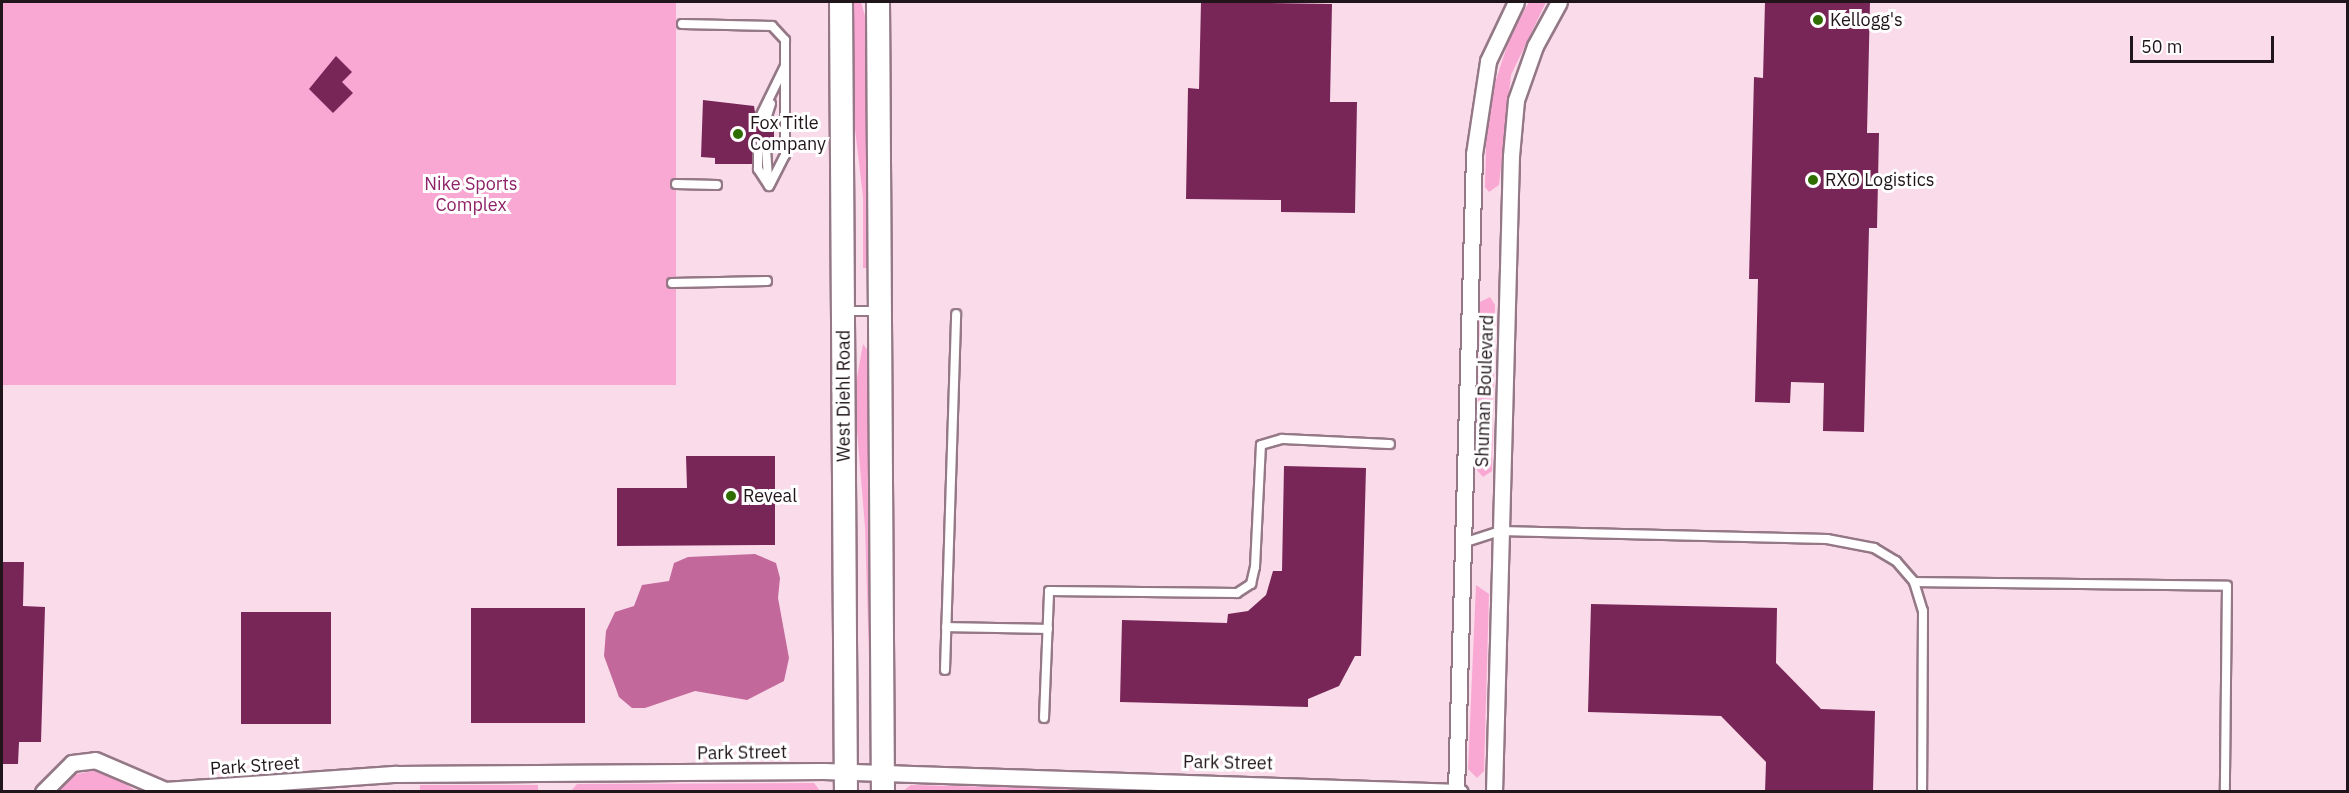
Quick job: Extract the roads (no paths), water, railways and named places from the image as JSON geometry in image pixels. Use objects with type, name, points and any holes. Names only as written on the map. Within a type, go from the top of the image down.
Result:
[{"type":"street","name":"West Diehl Road","points":[[841,2],[846,782]]},
{"type":"street","name":"West Diehl Road","points":[[878,2],[883,783]]},
{"type":"street","name":"Shuman Boulevard","points":[[1458,791],[1474,154],[1488,61],[1516,2]]},
{"type":"street","name":"Shuman Boulevard","points":[[1494,792],[1500,531],[1516,100],[1534,46],[1559,2]]},
{"type":"street","name":"Park Street","points":[[43,792],[72,763],[95,760],[165,790],[396,774],[1458,791]]},
{"type":"lane","points":[[681,24],[772,27],[785,40],[787,63],[785,155],[769,186],[762,149]]},
{"type":"lane","points":[[763,119],[787,63]]},
{"type":"lane","points":[[676,184],[717,185]]},
{"type":"lane","points":[[672,282],[767,281]]},
{"type":"lane","points":[[843,311],[880,311]]},
{"type":"lane","points":[[945,670],[956,314]]},
{"type":"lane","points":[[1044,717],[1049,591],[1237,593],[1251,584],[1261,445],[1282,439],[1390,444]]},
{"type":"lane","points":[[1463,543],[1500,531],[1846,541],[1896,561],[1914,582],[1923,610],[1922,792]]},
{"type":"lane","points":[[1914,582],[2227,586],[2225,792]]},
{"type":"lane","points":[[946,627],[1047,629]]},
{"type":"place","name":"Kellogg's","points":[[1818,20]]},
{"type":"place","name":"Fox Title Company","points":[[738,134]]},
{"type":"place","name":"RXO Logistics","points":[[1813,180]]},
{"type":"place","name":"Reveal","points":[[731,496]]},
{"type":"park label","name":"Nike Sports Complex","points":[[471,195]]}]
